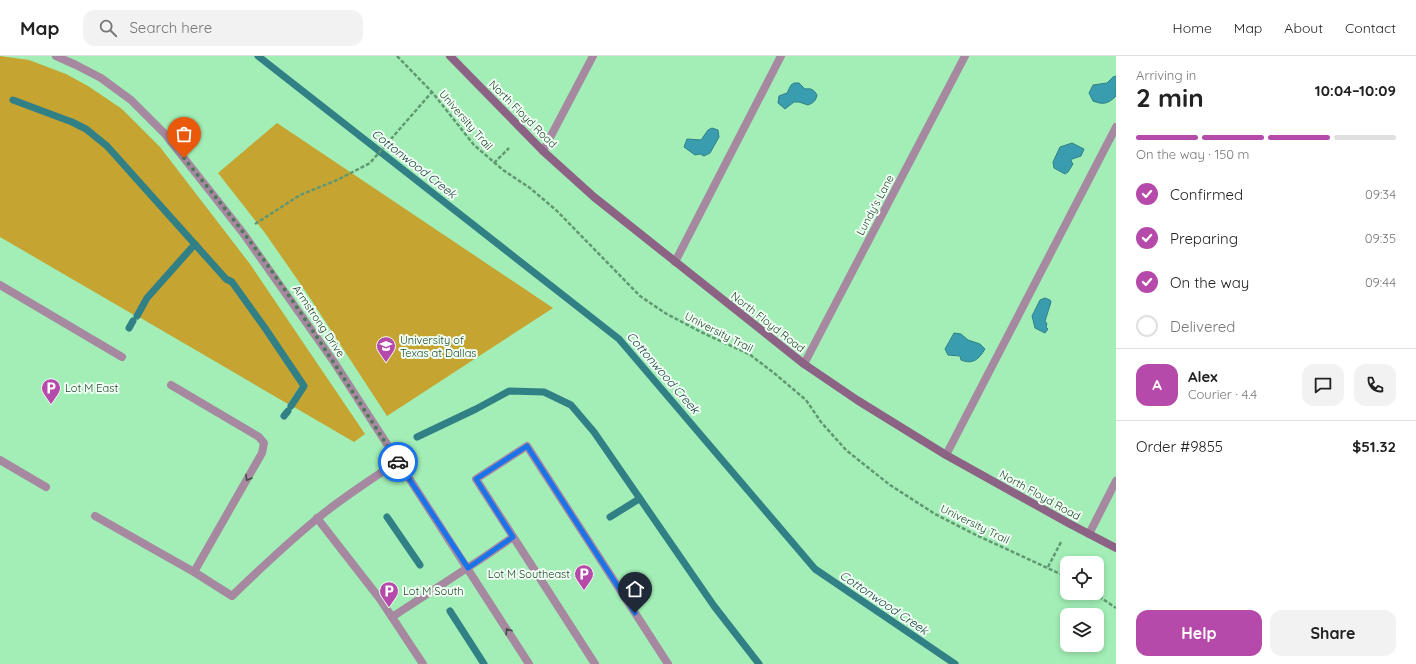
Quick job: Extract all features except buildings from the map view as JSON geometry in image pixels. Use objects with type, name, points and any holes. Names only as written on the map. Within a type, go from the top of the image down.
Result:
[{"type":"street","name":"Armstrong Drive","points":[[56,56],[101,78],[131,100],[165,134],[243,232],[334,362],[529,664]]},
{"type":"street","name":"North Floyd Road","points":[[450,56],[543,151],[594,197],[804,364],[857,400],[946,455],[1116,548]]},
{"type":"street","points":[[543,151],[593,56]]},
{"type":"street","points":[[675,262],[781,56]]},
{"type":"street","name":"Lundy's Lane","points":[[804,364],[965,56]]},
{"type":"street","points":[[946,455],[1116,127]]},
{"type":"street","points":[[0,285],[122,357]]},
{"type":"street","points":[[171,385],[259,437],[264,443],[262,453],[194,572]]},
{"type":"street","points":[[595,664],[476,479],[527,446],[668,664]]},
{"type":"street","points":[[0,460],[46,487]]},
{"type":"street","points":[[95,516],[194,572],[232,596],[266,563],[317,518],[398,461]]},
{"type":"street","points":[[1089,534],[1116,481]]},
{"type":"street","points":[[317,518],[367,581],[423,664]]},
{"type":"street","points":[[392,617],[513,537]]},
{"type":"path","name":"University Trail","points":[[397,56],[432,92],[474,145],[494,163],[530,188],[556,210],[640,296],[665,313],[701,332],[749,354],[806,400],[821,422],[846,450],[890,485],[935,514],[976,535],[1060,573]]},
{"type":"path","points":[[243,232],[256,222],[300,195],[337,180],[370,163],[432,92]]},
{"type":"path","points":[[494,163],[509,148]]},
{"type":"path","points":[[1048,567],[1060,542]]},
{"type":"path","points":[[1104,600],[1116,608]]},
{"type":"shaded area","points":[[0,56],[29,60],[66,74],[88,86],[122,109],[160,147],[250,264],[365,434],[354,442],[294,407],[304,390],[299,387],[288,404],[139,317],[150,300],[144,297],[134,315],[0,237]]},
{"type":"shaded area","points":[[277,123],[553,308],[387,416],[306,292],[265,233],[218,173]]},
{"type":"water","points":[[1116,76],[1116,96],[1105,103],[1093,101],[1089,93],[1093,85],[1107,83]]},
{"type":"water","points":[[794,83],[799,83],[805,89],[815,92],[817,97],[814,102],[808,105],[794,102],[785,109],[778,103],[779,96],[787,93],[791,85]]},
{"type":"water","points":[[712,128],[718,130],[719,137],[710,153],[704,156],[700,154],[695,155],[684,147],[687,139],[701,140],[708,130]]},
{"type":"water","points":[[1072,143],[1084,149],[1081,156],[1072,159],[1071,161],[1073,164],[1065,174],[1054,168],[1053,162],[1060,147]]},
{"type":"water","points":[[1045,298],[1051,302],[1045,321],[1048,329],[1045,333],[1035,328],[1032,316],[1040,300]]},
{"type":"water","points":[[954,333],[961,334],[968,340],[980,344],[985,349],[978,358],[969,362],[961,360],[960,356],[948,355],[945,349]]},
{"type":"waterway","name":"Cottonwood Creek","points":[[258,56],[619,339],[815,569],[955,664]]},
{"type":"waterway","points":[[13,100],[72,122],[86,129],[107,146],[226,279],[232,282],[304,386],[291,406]]},
{"type":"waterway","points":[[137,316],[147,298],[195,244]]},
{"type":"waterway","points":[[129,328],[133,321]]},
{"type":"waterway","points":[[417,437],[476,409],[509,391],[544,392],[571,405],[594,432],[714,606],[759,664]]},
{"type":"waterway","points":[[284,416],[288,411]]},
{"type":"waterway","points":[[610,517],[639,499]]},
{"type":"waterway","points":[[387,517],[420,565]]},
{"type":"waterway","points":[[450,611],[484,664]]},
{"type":"way so far","points":[[184,158],[243,232],[285,291],[334,362],[398,462]]},
{"type":"place","name":"University of Texas at Dallas","points":[[386,363]]},
{"type":"place","name":"Lot M East","points":[[51,405]]},
{"type":"place","name":"Lot M Southeast","points":[[584,591]]},
{"type":"place","name":"Lot M South","points":[[389,608]]},
{"type":"route","points":[[398,462],[468,568],[513,537],[476,479],[527,446],[635,613]]}]
